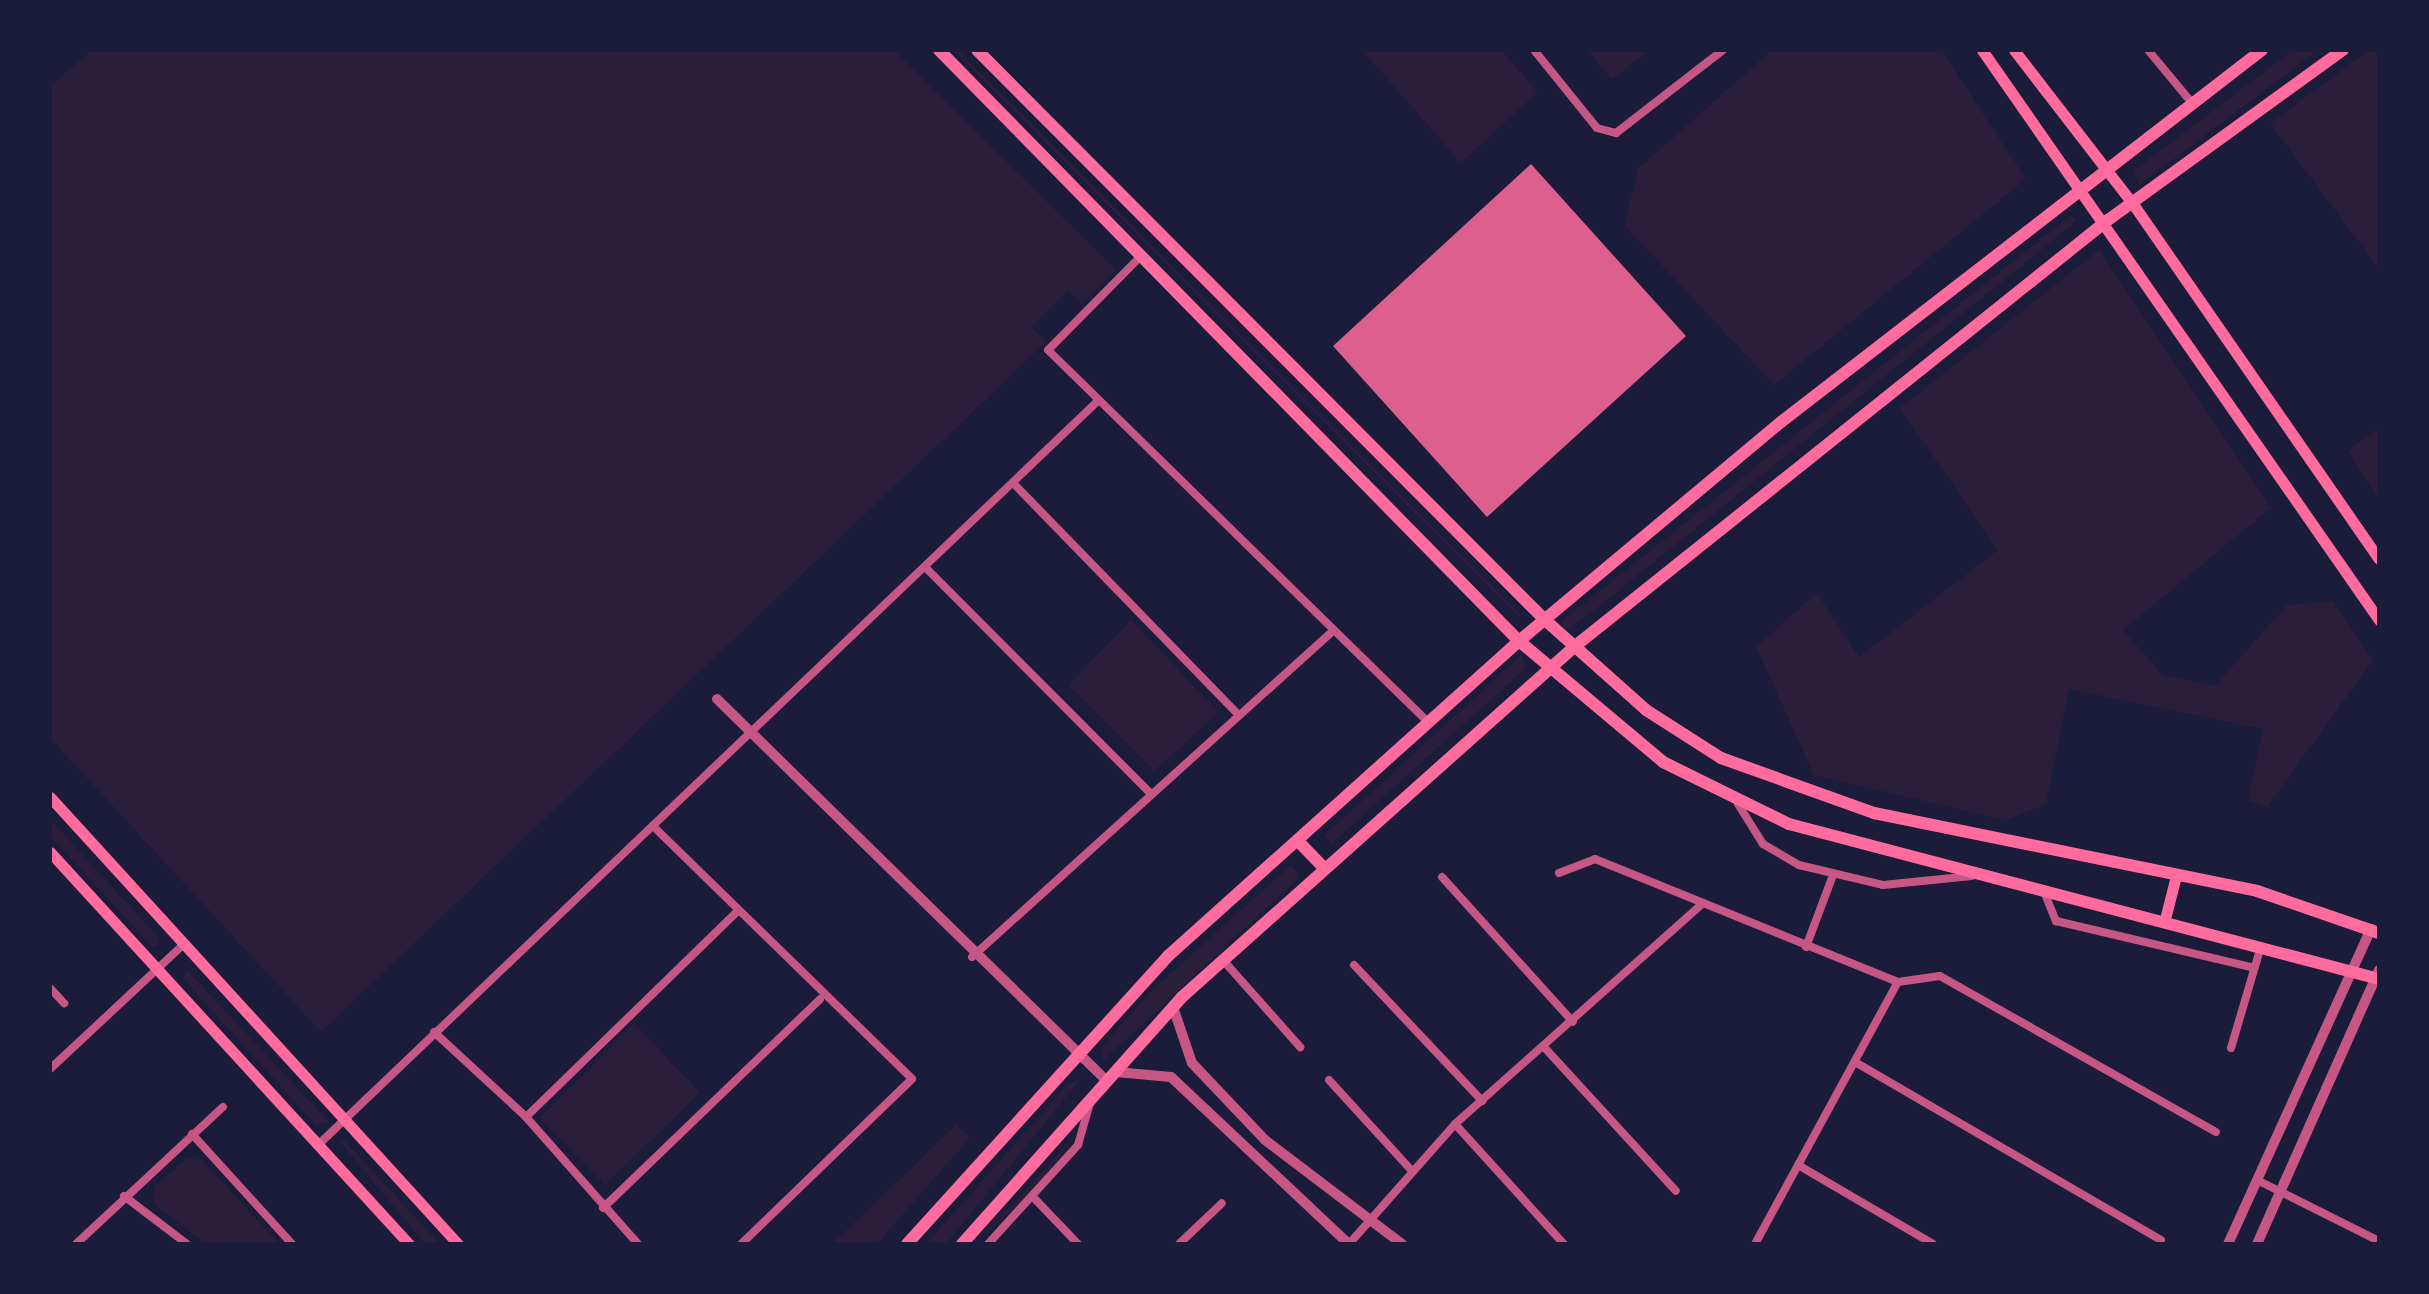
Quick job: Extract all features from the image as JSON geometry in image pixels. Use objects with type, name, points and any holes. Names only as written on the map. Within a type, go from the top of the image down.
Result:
[{"type":"main road","points":[[939,50],[1519,641],[1618,732],[1738,804],[1982,875],[2262,942],[2378,976]]},
{"type":"main road","points":[[976,50],[1544,619],[1646,710],[1778,784],[1967,835],[2307,904],[2375,931]]},
{"type":"main road","points":[[1982,50],[2080,188],[2108,220],[2379,620]]},
{"type":"main road","points":[[2014,50],[2102,172],[2134,204],[2379,559]]},
{"type":"main road","points":[[906,1244],[1168,956],[1519,641],[2080,188],[2262,50]]},
{"type":"main road","points":[[962,1244],[1173,1007],[1222,959],[1574,647],[2108,220],[2342,50]]},
{"type":"main road","points":[[50,796],[458,1244]]},
{"type":"main road","points":[[1298,841],[1324,868]]},
{"type":"main road","points":[[50,852],[409,1244]]},
{"type":"main road","points":[[2164,919],[2176,876]]},
{"type":"street","points":[[1534,50],[1596,128],[1616,133],[1723,50]]},
{"type":"street","points":[[2148,50],[2192,103]]},
{"type":"street","points":[[1142,255],[1048,350],[1429,723]]},
{"type":"street","points":[[318,1145],[1016,486],[1100,400]]},
{"type":"street","points":[[1016,486],[1238,714]]},
{"type":"street","points":[[927,569],[1150,793]]},
{"type":"street","points":[[972,957],[1333,631]]},
{"type":"street","points":[[717,699],[972,957],[1079,1053],[1112,1077],[1171,1077],[1349,1244],[1455,1124],[1701,905]]},
{"type":"street","points":[[1738,804],[1762,844],[1833,875],[1908,886],[1982,875]]},
{"type":"street","points":[[655,828],[820,999],[912,1079],[742,1244]]},
{"type":"street","points":[[1559,873],[1596,859],[1898,982],[1940,976],[2216,1132]]},
{"type":"street","points":[[1806,947],[1833,875]]},
{"type":"street","points":[[1442,877],[1573,1022]]},
{"type":"street","points":[[2044,889],[2056,921],[2255,968]]},
{"type":"street","points":[[526,1116],[736,913]]},
{"type":"street","points":[[2228,1244],[2353,970],[2375,931]]},
{"type":"street","points":[[2231,1048],[2262,942]]},
{"type":"street","points":[[50,1070],[184,944]]},
{"type":"street","points":[[1222,959],[1300,1046]]},
{"type":"street","points":[[1354,964],[1482,1100]]},
{"type":"street","points":[[2256,1244],[2378,976]]},
{"type":"street","points":[[1755,1244],[1898,982]]},
{"type":"street","points":[[50,988],[64,1003]]},
{"type":"street","points":[[604,1208],[820,999]]},
{"type":"street","points":[[1173,1007],[1192,1063],[1365,1222],[1402,1244]]},
{"type":"street","points":[[434,1032],[526,1116],[638,1244]]},
{"type":"street","points":[[1544,1046],[1676,1191]]},
{"type":"street","points":[[1855,1062],[2160,1240]]},
{"type":"street","points":[[1329,1080],[1412,1171]]},
{"type":"street","points":[[988,1244],[1034,1198],[1078,1145],[1090,1104]]},
{"type":"street","points":[[76,1244],[222,1106]]},
{"type":"street","points":[[1455,1124],[1564,1244]]},
{"type":"street","points":[[192,1134],[292,1244]]},
{"type":"street","points":[[1798,1166],[1933,1244]]},
{"type":"street","points":[[2256,1180],[2379,1241]]},
{"type":"street","points":[[124,1196],[187,1244]]},
{"type":"street","points":[[1034,1198],[1078,1244]]},
{"type":"street","points":[[1179,1244],[1222,1203]]},
{"type":"shaded area","points":[[92,50],[894,50],[1116,270],[1082,304],[1068,291],[1032,327],[1046,342],[321,1032],[50,738],[50,86]]},
{"type":"shaded area","points":[[953,50],[958,50],[1521,615],[1518,617]]},
{"type":"shaded area","points":[[1362,50],[1501,50],[1538,92],[1461,163]]},
{"type":"shaded area","points":[[1587,50],[1649,50],[1612,80]]},
{"type":"shaded area","points":[[1772,50],[1941,50],[2026,179],[1774,385],[1624,225],[1638,169]]},
{"type":"shaded area","points":[[2293,50],[2318,50],[2140,185],[2132,172]]},
{"type":"shaded area","points":[[2370,50],[2379,50],[2379,269],[2270,123]]},
{"type":"shaded area","points":[[2071,215],[2076,221],[2023,265],[1567,630],[1561,622]]},
{"type":"shaded area","points":[[2099,250],[2271,508],[2123,630],[2163,675],[2215,686],[2287,605],[2333,601],[2373,660],[2267,807],[2248,801],[2263,729],[2069,689],[2046,804],[2005,820],[1814,775],[1756,647],[1817,593],[1859,657],[1998,550],[1900,408]]},
{"type":"shaded area","points":[[2379,427],[2379,500],[2348,451]]},
{"type":"shaded area","points":[[1131,620],[1219,712],[1154,771],[1068,685]]},
{"type":"shaded area","points":[[1522,654],[1526,668],[1331,844],[1325,835]]},
{"type":"shaded area","points":[[50,819],[159,938],[160,944],[152,947],[50,836]]},
{"type":"shaded area","points":[[1291,865],[1300,877],[1104,1060],[1101,1048],[1151,991]]},
{"type":"shaded area","points":[[188,971],[329,1122],[316,1125],[182,978]]},
{"type":"shaded area","points":[[634,1023],[700,1093],[605,1185],[540,1118]]},
{"type":"shaded area","points":[[1082,1078],[946,1244],[926,1244],[1066,1086]]},
{"type":"shaded area","points":[[956,1125],[970,1138],[877,1244],[832,1244]]},
{"type":"shaded area","points":[[1078,1131],[1033,1192],[974,1244],[1028,1188]]},
{"type":"shaded area","points":[[337,1138],[344,1140],[440,1244],[425,1244]]},
{"type":"shaded area","points":[[187,1158],[202,1160],[280,1244],[205,1244],[154,1204],[155,1186]]},
{"type":"building","points":[[1531,164],[1686,336],[1487,517],[1333,346]]}]
